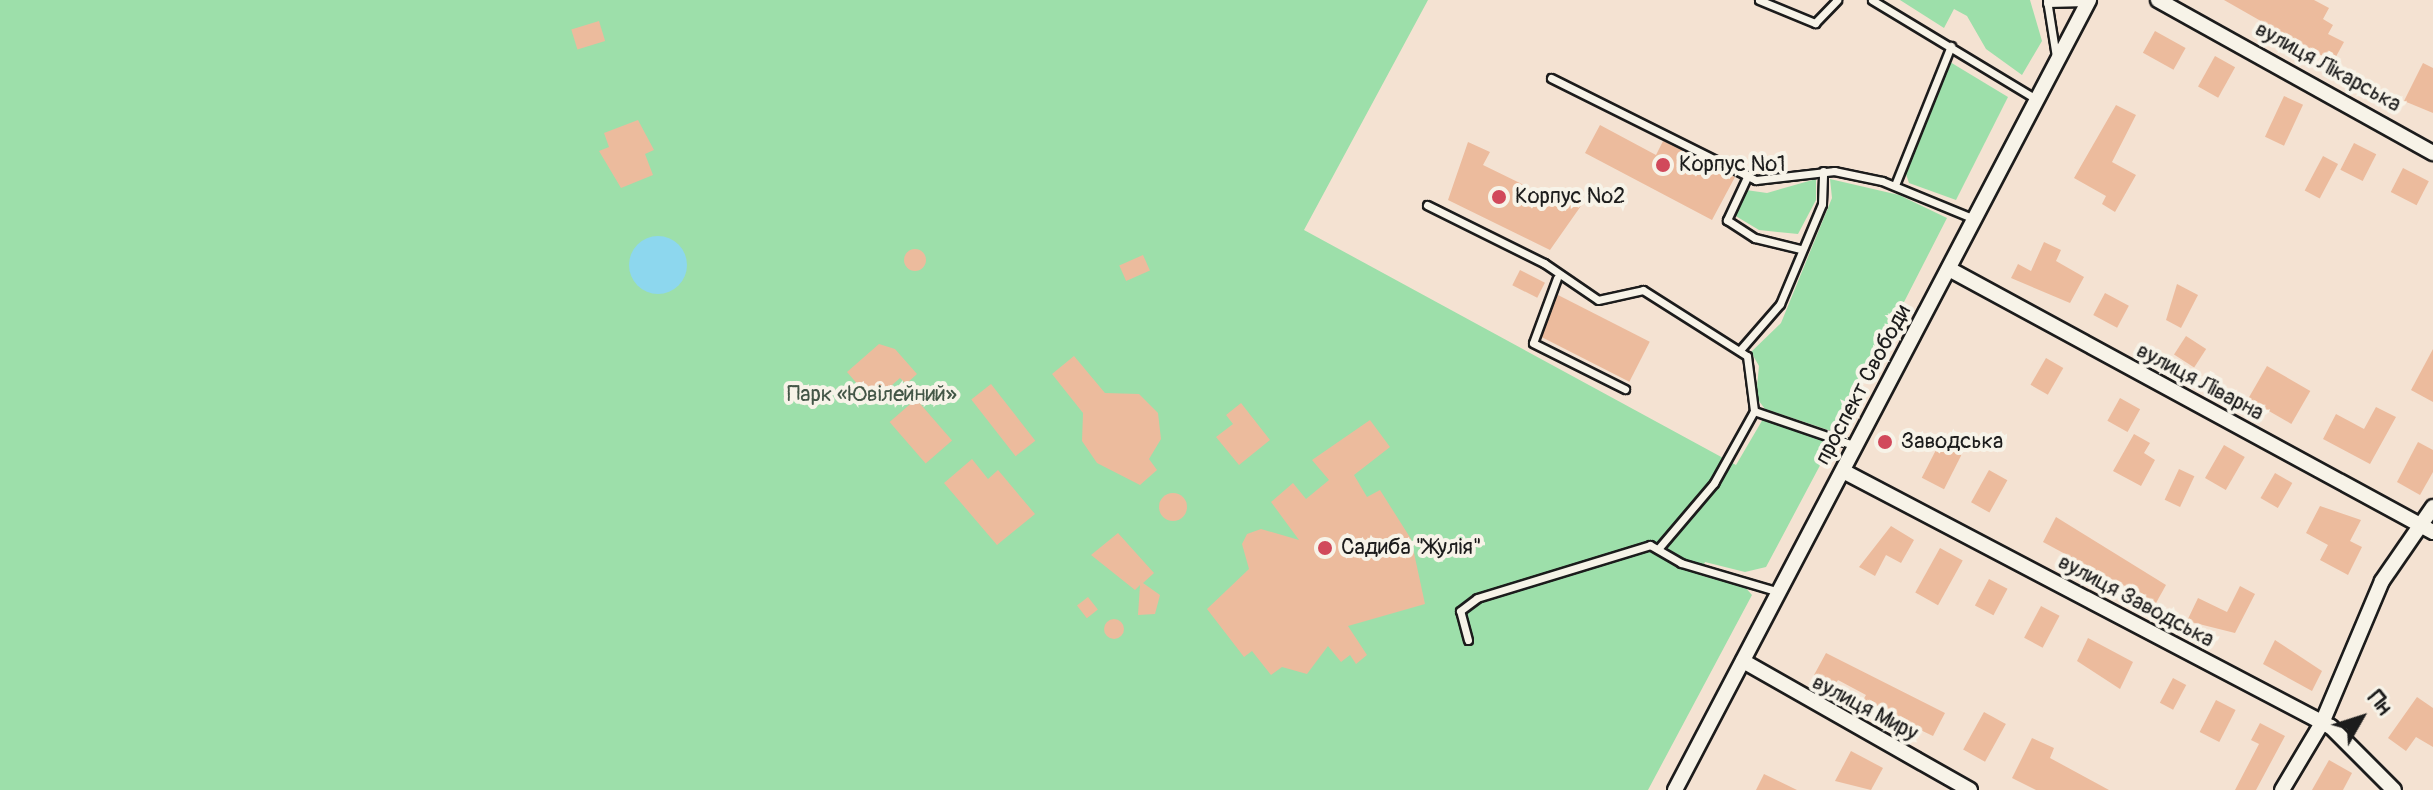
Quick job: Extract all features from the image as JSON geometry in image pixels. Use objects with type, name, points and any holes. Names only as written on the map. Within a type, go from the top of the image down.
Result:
[{"type":"street","name":"вулиця Лікарська","points":[[2158,0],[2433,153]]},
{"type":"street","name":"проспект Свободи","points":[[1675,790],[2089,1]]},
{"type":"street","name":"вулиця Ліварна","points":[[1949,269],[2433,532]]},
{"type":"street","name":"вулиця Заводська","points":[[1843,471],[2322,723],[2394,790]]},
{"type":"street","points":[[2282,790],[2322,723],[2365,614],[2418,525],[2433,507]]},
{"type":"street","name":"вулиця Миру","points":[[1743,661],[1970,790]]},
{"type":"lane","points":[[1759,0],[1815,23],[1837,0]]},
{"type":"lane","points":[[1872,0],[2036,99]]},
{"type":"lane","points":[[2056,62],[2047,2],[2089,1]]},
{"type":"lane","points":[[1895,185],[1951,46]]},
{"type":"lane","points":[[1551,78],[1748,175],[1770,181],[1823,171],[1895,185],[1974,219]]},
{"type":"lane","points":[[1740,350],[1780,304],[1800,249],[1822,204],[1823,171]]},
{"type":"lane","points":[[1748,175],[1727,220],[1755,238],[1800,249]]},
{"type":"lane","points":[[1427,205],[1544,263],[1557,278],[1598,300],[1640,289],[1740,350],[1753,371],[1754,411],[1714,483],[1658,549]]},
{"type":"lane","points":[[1557,278],[1533,343],[1625,389]]},
{"type":"lane","points":[[1754,411],[1856,446]]},
{"type":"lane","points":[[1468,640],[1460,611],[1477,598],[1650,545],[1681,563],[1779,592]]},
{"type":"green space","name":"Парк «Ювілейний»","points":[[0,0],[1428,0],[1304,230],[1736,465],[1763,419],[1825,438],[1818,451],[1825,456],[1766,567],[1745,572],[1705,562],[1700,575],[1744,586],[1752,595],[1648,790],[0,790]]},
{"type":"green space","points":[[1900,0],[2030,0],[2042,41],[2022,75],[1986,49],[1967,16],[1954,9],[1944,28]]},
{"type":"green space","points":[[1950,62],[2008,97],[1956,200],[1909,183],[1906,174]]},
{"type":"green space","points":[[1816,179],[1816,200],[1798,234],[1759,230],[1734,215],[1746,190],[1767,193]]},
{"type":"green space","points":[[1830,179],[1899,195],[1947,218],[1837,433],[1765,409],[1756,397],[1759,366],[1751,352],[1781,323],[1832,198]]},
{"type":"water","points":[[658,236],[669,238],[678,245],[685,254],[685,276],[678,285],[669,292],[658,294],[647,292],[638,285],[631,276],[629,265],[631,254],[638,245],[647,238]]},
{"type":"building","points":[[2224,0],[2314,0],[2329,8],[2323,19],[2333,25],[2328,34],[2344,42],[2333,62]]},
{"type":"building","points":[[599,21],[605,41],[577,50],[571,29]]},
{"type":"building","points":[[2155,31],[2186,48],[2173,70],[2143,53]]},
{"type":"building","points":[[2215,56],[2235,67],[2218,98],[2198,87]]},
{"type":"building","points":[[2423,63],[2433,68],[2433,113],[2404,101]]},
{"type":"building","points":[[2284,96],[2303,105],[2284,146],[2265,137]]},
{"type":"building","points":[[2116,105],[2136,115],[2112,162],[2136,175],[2115,212],[2102,204],[2106,196],[2074,178]]},
{"type":"building","points":[[638,120],[654,150],[645,154],[653,175],[621,188],[599,151],[609,147],[604,133]]},
{"type":"building","name":"Корпус №1","points":[[1600,125],[1656,155],[1663,141],[1735,177],[1712,220],[1585,153]]},
{"type":"building","name":"Корпус №2","points":[[1468,142],[1490,152],[1483,165],[1563,204],[1567,195],[1583,203],[1550,250],[1448,200]]},
{"type":"building","points":[[2354,143],[2376,154],[2363,181],[2340,170]]},
{"type":"building","points":[[2323,156],[2338,164],[2320,198],[2305,190]]},
{"type":"building","points":[[2403,168],[2429,181],[2417,205],[2391,192]]},
{"type":"building","points":[[2044,242],[2061,250],[2056,261],[2084,277],[2070,303],[2011,278],[2018,264],[2031,271]]},
{"type":"building","points":[[915,249],[923,252],[926,260],[923,268],[915,271],[907,268],[904,260],[907,252]]},
{"type":"building","points":[[1143,255],[1150,271],[1126,281],[1119,266]]},
{"type":"building","points":[[1520,270],[1545,283],[1537,298],[1512,285]]},
{"type":"building","points":[[2177,284],[2198,295],[2181,328],[2166,320]]},
{"type":"building","points":[[2105,293],[2129,306],[2117,328],[2093,315]]},
{"type":"building","points":[[1558,295],[1650,342],[1629,382],[1538,335]]},
{"type":"building","points":[[2186,336],[2206,349],[2194,368],[2174,354]]},
{"type":"building","points":[[879,344],[895,349],[917,374],[906,384],[900,378],[873,402],[847,372]]},
{"type":"building","points":[[2433,349],[2433,402],[2411,390]]},
{"type":"building","points":[[1074,356],[1105,393],[1139,394],[1158,413],[1161,439],[1149,459],[1157,470],[1140,485],[1097,463],[1082,441],[1083,413],[1052,374]]},
{"type":"building","points":[[2046,358],[2063,368],[2048,395],[2030,385]]},
{"type":"building","points":[[2267,366],[2310,391],[2291,424],[2248,399]]},
{"type":"building","points":[[991,384],[1035,441],[1016,456],[971,399]]},
{"type":"building","points":[[2120,398],[2140,409],[2128,432],[2107,421]]},
{"type":"building","points":[[916,399],[952,441],[926,463],[890,422]]},
{"type":"building","points":[[1241,403],[1270,440],[1239,465],[1216,437],[1233,424],[1226,415]]},
{"type":"building","points":[[2376,407],[2396,417],[2370,464],[2323,439],[2336,414],[2364,429]]},
{"type":"building","name":"Садиба \"Жулія\"","points":[[1370,420],[1390,447],[1354,475],[1367,497],[1380,490],[1411,539],[1425,604],[1348,626],[1367,655],[1356,664],[1350,655],[1341,662],[1328,646],[1307,674],[1282,667],[1271,675],[1252,651],[1244,657],[1207,609],[1249,569],[1242,544],[1247,534],[1261,529],[1299,540],[1271,502],[1293,483],[1306,499],[1329,480],[1312,460]]},
{"type":"building","points":[[2134,434],[2150,443],[2144,453],[2155,460],[2141,486],[2113,471]]},
{"type":"building","points":[[2418,442],[2433,450],[2433,472],[2420,495],[2397,482]]},
{"type":"building","points":[[1939,444],[1961,455],[1944,489],[1922,478]]},
{"type":"building","points":[[2224,445],[2245,457],[2226,490],[2205,478]]},
{"type":"building","points":[[972,459],[988,479],[998,470],[1035,514],[997,545],[944,483]]},
{"type":"building","points":[[2179,469],[2194,476],[2180,507],[2165,500]]},
{"type":"building","points":[[1989,470],[2007,480],[1989,513],[1971,502]]},
{"type":"building","points":[[2275,473],[2292,483],[2278,508],[2260,498]]},
{"type":"building","points":[[1173,493],[1183,497],[1187,507],[1183,517],[1173,521],[1163,517],[1159,507],[1163,497]]},
{"type":"building","points":[[2320,506],[2361,520],[2350,541],[2362,547],[2348,575],[2320,560],[2328,545],[2306,533]]},
{"type":"building","points":[[2056,517],[2166,585],[2156,603],[2043,542]]},
{"type":"building","points":[[1891,526],[1914,540],[1901,563],[1886,555],[1875,576],[1859,567]]},
{"type":"building","points":[[1118,533],[1154,573],[1143,583],[1160,595],[1155,614],[1138,615],[1140,585],[1135,590],[1091,555]]},
{"type":"building","points":[[1940,548],[1963,561],[1938,605],[1915,593]]},
{"type":"building","points":[[1989,579],[2008,589],[1993,615],[1975,605]]},
{"type":"building","points":[[2240,586],[2255,594],[2235,633],[2187,621],[2198,598],[2227,612]]},
{"type":"building","points":[[1088,597],[1098,610],[1087,618],[1077,606]]},
{"type":"building","points":[[2041,606],[2060,616],[2043,648],[2024,638]]},
{"type":"building","points":[[1114,619],[1121,622],[1124,629],[1121,636],[1114,639],[1107,636],[1104,629],[1107,622]]},
{"type":"building","points":[[2088,638],[2133,662],[2120,689],[2077,661]]},
{"type":"building","points":[[2275,640],[2322,671],[2312,691],[2263,664]]},
{"type":"building","points":[[1826,653],[1945,713],[1933,736],[1862,702],[1866,695],[1838,680],[1834,686],[1814,675]]},
{"type":"building","points":[[2173,678],[2186,685],[2173,710],[2160,703]]},
{"type":"building","points":[[2417,697],[2433,708],[2433,747],[2416,737],[2406,751],[2388,738]]},
{"type":"building","points":[[2216,700],[2236,710],[2219,742],[2200,732]]},
{"type":"building","points":[[1984,712],[2006,724],[1985,762],[1963,750]]},
{"type":"building","points":[[2260,723],[2285,736],[2256,790],[2235,790],[2259,744],[2251,740]]},
{"type":"building","points":[[2032,738],[2054,748],[2050,758],[2109,790],[2036,790],[2012,778]]},
{"type":"building","points":[[1851,751],[1883,768],[1871,790],[1835,781]]},
{"type":"building","points":[[2329,760],[2352,773],[2343,790],[2312,790]]},
{"type":"building","points":[[1764,774],[1797,790],[1756,790]]},
{"type":"place","name":"Корпус №1","points":[[1663,165]]},
{"type":"place","name":"Корпус №2","points":[[1499,197]]},
{"type":"place","name":"Заводська","points":[[1885,442]]},
{"type":"place","name":"Садиба \"Жулія\"","points":[[1325,548]]}]
